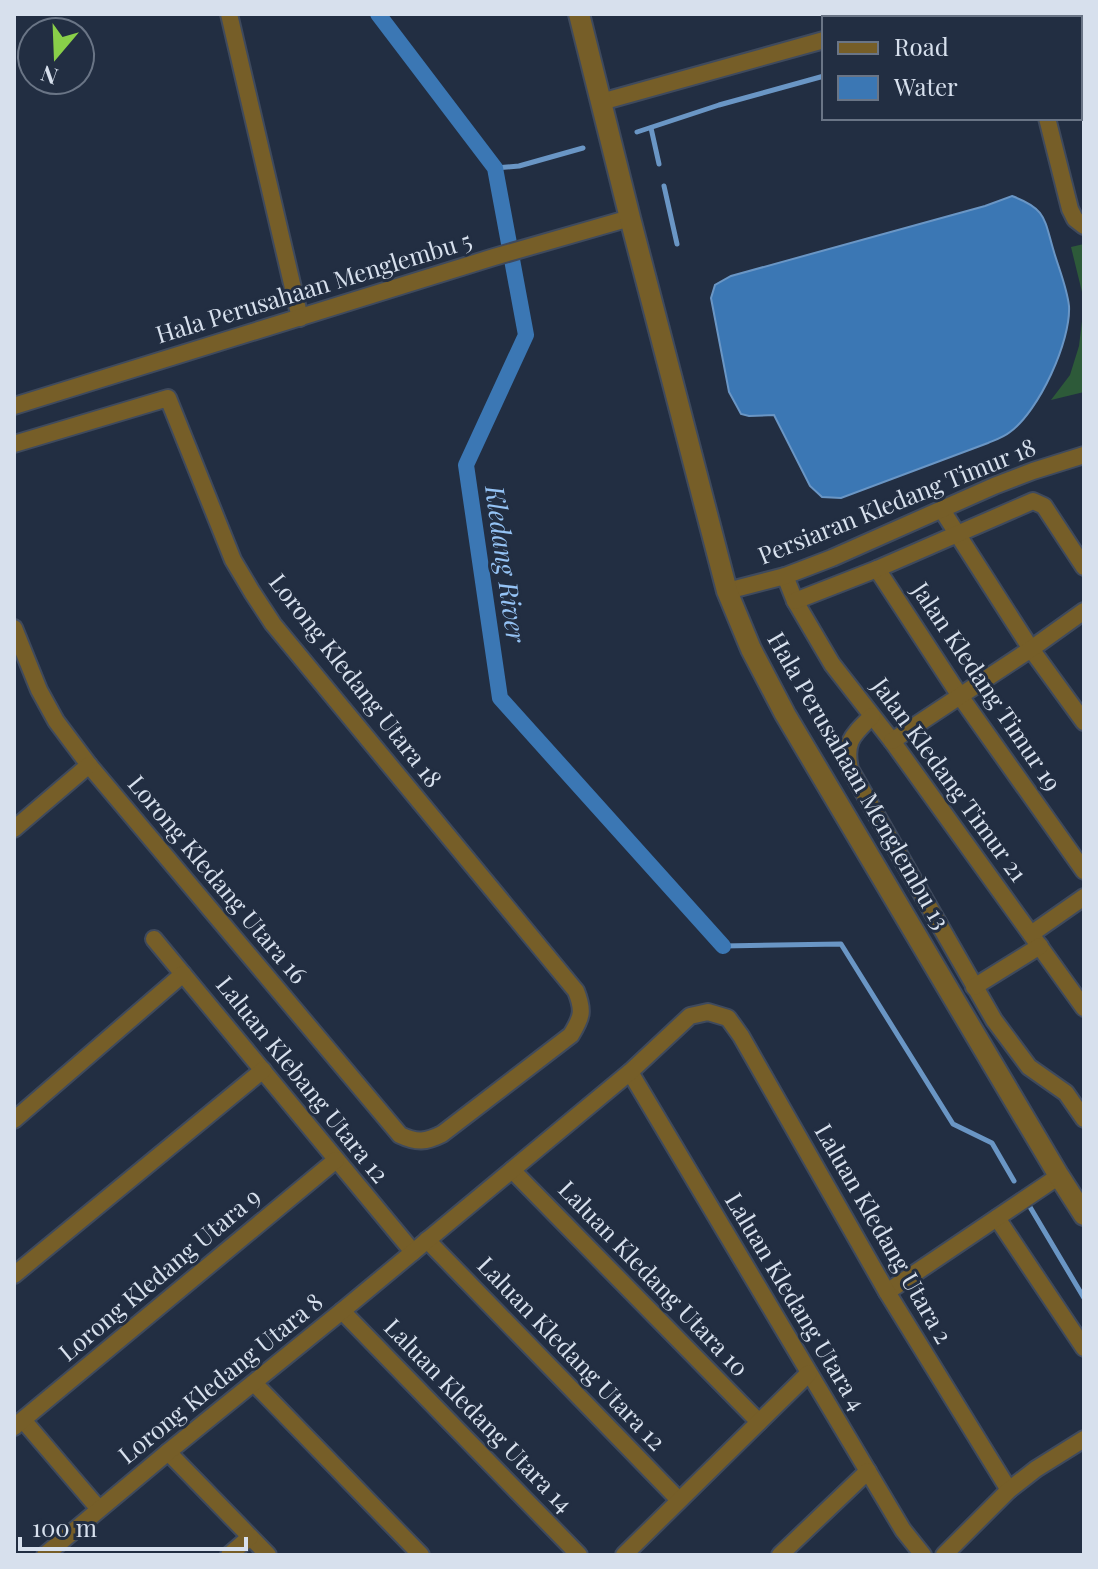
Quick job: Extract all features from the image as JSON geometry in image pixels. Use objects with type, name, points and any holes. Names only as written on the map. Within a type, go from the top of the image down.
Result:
[{"type":"street","points":[[229,14],[300,318]]},
{"type":"street","name":"Hala Perusahaan Menglembu 13","points":[[579,14],[727,591],[751,649],[785,714],[1059,1176],[1082,1204]]},
{"type":"street","points":[[601,102],[822,41]]},
{"type":"street","points":[[1048,120],[1070,209],[1075,219],[1084,226]]},
{"type":"street","name":"Hala Perusahaan Menglembu 5","points":[[14,406],[630,218]]},
{"type":"street","name":"Lorong Kledang Utara 18","points":[[14,444],[168,398],[233,560],[273,624],[576,991],[582,1006],[581,1020],[571,1035],[442,1134],[427,1141],[414,1141]]},
{"type":"street","name":"Persiaran Kledang Timur 18","points":[[727,591],[785,576],[1007,481],[1084,455]]},
{"type":"street","points":[[795,601],[1033,501],[1044,506],[1084,567]]},
{"type":"street","points":[[942,510],[1031,649],[1084,722]]},
{"type":"street","name":"Jalan Kledang Timur 19","points":[[877,569],[960,696],[1084,871]]},
{"type":"street","name":"Jalan Kledang Timur 21","points":[[785,576],[812,633],[832,664],[892,741],[1084,1008]]},
{"type":"street","points":[[892,741],[1084,611]]},
{"type":"street","name":"Lorong Kledang Utara 16","points":[[14,628],[39,690],[56,721],[89,765],[400,1135],[414,1141]]},
{"type":"street","points":[[872,716],[855,733],[846,751],[850,769],[994,1020],[1029,1067],[1066,1093],[1084,1119]]},
{"type":"street","points":[[14,829],[89,765]]},
{"type":"street","points":[[974,987],[1036,940],[1084,897]]},
{"type":"street","name":"Laluan Klebang Utara 12","points":[[154,939],[413,1252]]},
{"type":"street","points":[[14,1120],[183,974]]},
{"type":"street","name":"Lorong Kledang Utara 8","points":[[45,1555],[630,1072],[690,1016],[708,1012]]},
{"type":"street","name":"Laluan Kledang Utara 2","points":[[708,1012],[728,1018],[741,1036],[887,1292],[1009,1490]]},
{"type":"street","points":[[14,1275],[263,1070]]},
{"type":"street","name":"Laluan Kledang Utara 4","points":[[630,1072],[903,1530],[923,1555]]},
{"type":"street","name":"Lorong Kledang Utara 9","points":[[18,1423],[336,1160]]},
{"type":"street","name":"Laluan Kledang Utara 10","points":[[512,1170],[759,1422]]},
{"type":"street","points":[[887,1292],[1059,1176]]},
{"type":"street","points":[[997,1218],[1084,1348]]},
{"type":"street","name":"Laluan Kledang Utara 12","points":[[427,1240],[679,1500]]},
{"type":"street","name":"Laluan Kledang Utara 14","points":[[342,1311],[579,1555]]},
{"type":"street","points":[[624,1555],[809,1373]]},
{"type":"street","points":[[254,1383],[421,1555]]},
{"type":"street","points":[[18,1423],[99,1509]]},
{"type":"street","points":[[944,1555],[1009,1490],[1084,1439]]},
{"type":"street","points":[[168,1452],[268,1555]]},
{"type":"street","points":[[780,1555],[868,1471]]},
{"type":"street","points":[[229,1555],[250,1537]]},
{"type":"green space","points":[[1002,14],[1082,14],[1076,16]]},
{"type":"green space","points":[[1084,244],[1084,392],[1051,400],[1070,375],[1079,346],[1082,292],[1071,247]]},
{"type":"water","points":[[1012,196],[1032,206],[1042,216],[1069,306],[1059,356],[1032,408],[1010,432],[996,440],[841,498],[822,497],[810,486],[774,415],[741,414],[729,392],[711,298],[715,285],[731,276]]},
{"type":"waterway","name":"Kledang River","points":[[378,14],[495,168],[526,335],[466,465],[500,698],[723,946]]},
{"type":"waterway","points":[[1041,16],[1047,14]]},
{"type":"waterway","points":[[637,132],[822,77]]},
{"type":"waterway","points":[[651,128],[659,164]]},
{"type":"waterway","points":[[495,168],[519,166],[583,148]]},
{"type":"waterway","points":[[664,186],[677,244]]},
{"type":"waterway","points":[[723,946],[841,944],[953,1124],[992,1143],[1014,1181]]},
{"type":"waterway","points":[[1030,1207],[1084,1298]]}]
